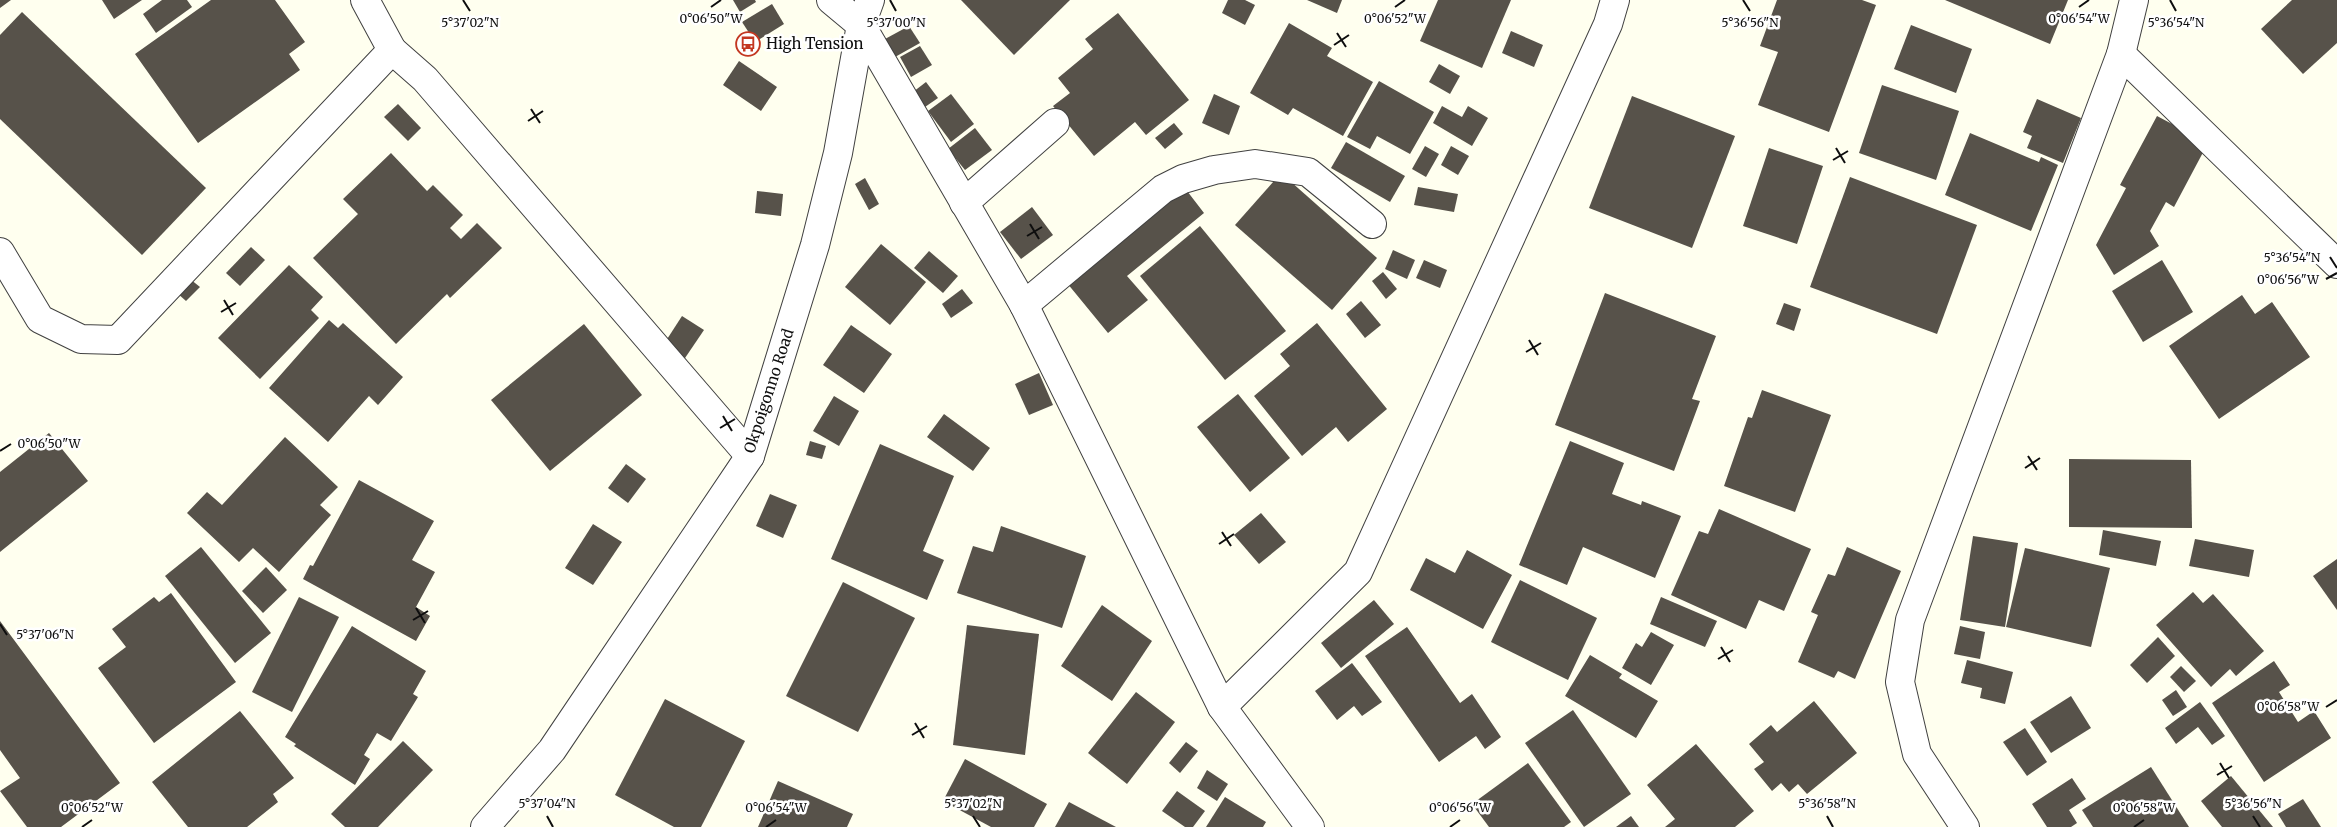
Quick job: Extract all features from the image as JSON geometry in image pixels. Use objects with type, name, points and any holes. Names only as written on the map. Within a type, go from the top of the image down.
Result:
[{"type":"street","points":[[365,0],[392,50],[424,79],[750,456]]},
{"type":"street","points":[[831,0],[861,25],[1024,305],[1222,707],[1310,827]]},
{"type":"street","name":"Okpoigonno Road","points":[[485,827],[552,750],[750,456],[817,236],[838,153],[861,25],[870,0]]},
{"type":"street","points":[[1222,707],[1358,572],[1608,24],[1615,0]]},
{"type":"street","points":[[1965,827],[1917,754],[1900,682],[1910,620],[2121,54],[2134,0]]},
{"type":"street","points":[[0,252],[40,319],[81,338],[118,340],[392,50]]},
{"type":"street","points":[[2121,54],[2337,264]]},
{"type":"street","points":[[964,203],[1055,123]]},
{"type":"street","points":[[1024,305],[1163,189],[1183,178],[1214,170],[1255,164],[1308,172],[1372,224]]},
{"type":"building","points":[[0,0],[11,0],[0,8]]},
{"type":"building","points":[[102,0],[142,0],[114,19]]},
{"type":"building","points":[[162,0],[187,0],[192,7],[156,33],[143,14]]},
{"type":"building","points":[[211,0],[275,0],[305,42],[289,54],[300,70],[198,143],[135,54]]},
{"type":"building","points":[[733,0],[755,0],[756,2],[740,12]]},
{"type":"building","points":[[961,0],[1070,0],[1014,55]]},
{"type":"building","points":[[1228,0],[1245,0],[1255,5],[1245,25],[1222,13]]},
{"type":"building","points":[[1307,0],[1342,0],[1337,13]]},
{"type":"building","points":[[1438,0],[1511,0],[1482,68],[1420,41]]},
{"type":"building","points":[[1777,0],[1862,0],[1876,5],[1829,132],[1758,105],[1778,52],[1760,46]]},
{"type":"building","points":[[1945,0],[2068,0],[2050,44]]},
{"type":"building","points":[[2292,0],[2337,0],[2337,43],[2303,74],[2261,29]]},
{"type":"building","points":[[772,4],[784,24],[755,42],[742,22]]},
{"type":"building","points":[[22,12],[206,188],[142,255],[0,119],[0,35]]},
{"type":"building","points":[[1118,13],[1189,100],[1146,135],[1135,122],[1094,156],[1053,106],[1070,93],[1058,78],[1093,49],[1085,39]]},
{"type":"building","points":[[1289,23],[1332,48],[1327,56],[1373,82],[1343,136],[1293,108],[1288,115],[1250,93]]},
{"type":"building","points":[[1911,25],[1972,49],[1956,93],[1894,69]]},
{"type":"building","points":[[909,26],[920,43],[895,57],[885,39]]},
{"type":"building","points":[[1511,31],[1543,45],[1534,67],[1502,53]]},
{"type":"building","points":[[920,46],[932,65],[911,77],[900,57]]},
{"type":"building","points":[[739,61],[777,87],[761,111],[723,85]]},
{"type":"building","points":[[1439,64],[1460,76],[1450,94],[1429,82]]},
{"type":"building","points":[[1379,81],[1434,112],[1410,154],[1377,136],[1370,149],[1347,137]]},
{"type":"building","points":[[926,82],[938,98],[925,107],[913,92]]},
{"type":"building","points":[[1882,85],[1959,111],[1936,180],[1859,153]]},
{"type":"building","points":[[951,94],[974,124],[951,142],[928,111]]},
{"type":"building","points":[[1214,94],[1240,106],[1229,135],[1202,123]]},
{"type":"building","points":[[1632,96],[1735,136],[1692,248],[1589,208]]},
{"type":"building","points":[[2037,99],[2081,118],[2063,163],[2027,148],[2032,136],[2023,132]]},
{"type":"building","points":[[398,104],[421,128],[408,141],[384,117]]},
{"type":"building","points":[[1442,106],[1462,117],[1468,106],[1488,118],[1472,146],[1433,123]]},
{"type":"building","points":[[2157,116],[2208,143],[2174,207],[2166,202],[2150,231],[2159,246],[2114,275],[2096,245],[2126,188],[2120,185]]},
{"type":"building","points":[[1174,123],[1183,134],[1165,149],[1155,138]]},
{"type":"building","points":[[975,128],[992,150],[965,170],[948,149]]},
{"type":"building","points":[[1970,133],[2039,162],[2041,157],[2058,165],[2031,231],[1945,195]]},
{"type":"building","points":[[1346,142],[1405,176],[1390,202],[1331,168]]},
{"type":"building","points":[[1425,146],[1439,154],[1426,177],[1412,169]]},
{"type":"building","points":[[1451,146],[1469,156],[1458,175],[1441,165]]},
{"type":"building","points":[[1769,148],[1823,166],[1797,244],[1743,226]]},
{"type":"building","points":[[391,153],[427,191],[433,185],[463,215],[450,228],[461,239],[477,223],[502,248],[450,298],[447,294],[396,344],[313,258],[358,214],[343,199]]},
{"type":"building","points":[[1281,173],[1377,258],[1332,310],[1235,225]]},
{"type":"building","points":[[1850,177],[1977,225],[1937,334],[1810,287]]},
{"type":"building","points":[[865,178],[879,204],[869,210],[855,184]]},
{"type":"building","points":[[1184,187],[1204,213],[1127,276],[1148,300],[1108,333],[1067,283]]},
{"type":"building","points":[[1418,187],[1458,194],[1454,212],[1414,205]]},
{"type":"building","points":[[757,191],[783,194],[781,216],[755,213]]},
{"type":"building","points":[[1032,207],[1053,235],[1021,259],[1000,232]]},
{"type":"building","points":[[1200,226],[1286,331],[1225,380],[1140,276]]},
{"type":"building","points":[[881,244],[926,282],[890,325],[845,287]]},
{"type":"building","points":[[251,247],[265,260],[240,286],[226,273]]},
{"type":"building","points":[[1393,250],[1415,260],[1407,279],[1385,269]]},
{"type":"building","points":[[929,251],[958,276],[943,293],[914,268]]},
{"type":"building","points":[[1424,260],[1447,270],[1440,288],[1416,278]]},
{"type":"building","points":[[2162,260],[2193,312],[2143,342],[2112,291]]},
{"type":"building","points":[[289,265],[323,297],[311,310],[319,318],[260,379],[218,338]]},
{"type":"building","points":[[1383,272],[1397,289],[1386,299],[1372,281]]},
{"type":"building","points":[[190,279],[200,287],[186,301],[177,293]]},
{"type":"building","points":[[962,289],[973,303],[951,318],[942,304]]},
{"type":"building","points":[[1605,293],[1716,336],[1692,399],[1700,401],[1674,471],[1555,425]]},
{"type":"building","points":[[2242,295],[2255,314],[2272,302],[2310,357],[2219,419],[2169,346]]},
{"type":"building","points":[[1361,301],[1381,325],[1365,338],[1346,314]]},
{"type":"building","points":[[1784,303],[1801,309],[1794,331],[1776,324]]},
{"type":"building","points":[[682,316],[704,330],[683,361],[662,347]]},
{"type":"building","points":[[329,320],[338,328],[343,323],[403,377],[378,405],[369,396],[328,442],[269,388]]},
{"type":"building","points":[[1317,323],[1387,409],[1348,442],[1336,427],[1302,456],[1254,396],[1290,366],[1280,354]]},
{"type":"building","points":[[584,324],[642,395],[550,471],[491,400]]},
{"type":"building","points":[[851,325],[892,354],[864,393],[823,365]]},
{"type":"building","points":[[1039,373],[1053,405],[1029,415],[1015,384]]},
{"type":"building","points":[[1762,390],[1831,415],[1795,512],[1724,486],[1748,417],[1752,418]]},
{"type":"building","points":[[1238,394],[1290,458],[1250,492],[1197,427]]},
{"type":"building","points":[[834,396],[859,411],[839,446],[813,431]]},
{"type":"building","points":[[944,414],[990,448],[973,471],[927,437]]},
{"type":"building","points":[[49,433],[88,481],[0,552],[0,472]]},
{"type":"building","points":[[285,437],[338,487],[320,505],[331,515],[279,572],[253,548],[239,562],[187,513],[207,492],[222,505]]},
{"type":"building","points":[[810,441],[826,446],[822,459],[806,455]]},
{"type":"building","points":[[1570,441],[1624,463],[1612,494],[1641,505],[1642,501],[1681,516],[1655,578],[1583,547],[1567,585],[1519,565]]},
{"type":"building","points":[[880,444],[954,476],[923,551],[944,560],[927,600],[831,559]]},
{"type":"building","points":[[2069,459],[2191,460],[2192,528],[2069,527]]},
{"type":"building","points":[[626,464],[646,479],[628,503],[608,488]]},
{"type":"building","points":[[359,480],[434,521],[412,560],[435,572],[416,607],[430,616],[416,641],[303,579],[310,565],[313,566]]},
{"type":"building","points":[[770,494],[797,505],[783,538],[756,526]]},
{"type":"building","points":[[1719,509],[1811,549],[1784,611],[1759,600],[1746,629],[1671,595],[1699,531],[1708,534]]},
{"type":"building","points":[[1261,513],[1286,542],[1259,564],[1234,535]]},
{"type":"building","points":[[593,524],[622,542],[593,585],[565,568]]},
{"type":"building","points":[[1001,526],[1086,556],[1062,628],[957,593],[973,546],[993,552]]},
{"type":"building","points":[[2103,530],[2161,541],[2156,566],[2099,555]]},
{"type":"building","points":[[1973,536],[2018,543],[2005,627],[1960,620]]},
{"type":"building","points":[[2195,539],[2254,550],[2249,577],[2189,566]]},
{"type":"building","points":[[201,547],[271,633],[235,663],[165,576]]},
{"type":"building","points":[[1847,547],[1901,571],[1855,679],[1838,671],[1834,678],[1798,662],[1818,615],[1811,612],[1828,574],[1835,576]]},
{"type":"building","points":[[2025,548],[2110,568],[2091,647],[2006,627]]},
{"type":"building","points":[[1467,550],[1512,575],[1483,629],[1410,590],[1426,558],[1455,573]]},
{"type":"building","points":[[2337,559],[2337,610],[2313,576]]},
{"type":"building","points":[[266,567],[287,590],[263,613],[242,591]]},
{"type":"building","points":[[1520,580],[1597,618],[1568,680],[1491,642]]},
{"type":"building","points":[[843,582],[915,618],[858,732],[786,696]]},
{"type":"building","points":[[2193,592],[2203,603],[2213,594],[2264,651],[2236,676],[2230,669],[2211,687],[2156,625]]},
{"type":"building","points":[[171,593],[236,682],[154,743],[98,668],[126,647],[112,629],[154,597],[159,602]]},
{"type":"building","points":[[299,597],[339,617],[292,712],[252,692]]},
{"type":"building","points":[[1661,597],[1717,621],[1705,647],[1650,624]]},
{"type":"building","points":[[1374,600],[1394,624],[1341,668],[1321,643]]},
{"type":"building","points":[[1102,605],[1152,641],[1112,701],[1061,666]]},
{"type":"building","points":[[0,621],[120,783],[61,827],[27,827],[0,791],[20,778],[0,750]]},
{"type":"building","points":[[967,625],[1039,634],[1025,755],[953,745]]},
{"type":"building","points":[[352,626],[426,671],[413,694],[418,697],[391,741],[377,733],[364,755],[370,759],[355,785],[294,746],[296,744],[285,737]]},
{"type":"building","points":[[1960,626],[1985,632],[1980,659],[1954,654]]},
{"type":"building","points":[[1407,627],[1460,703],[1472,694],[1501,737],[1485,749],[1476,736],[1439,762],[1365,656]]},
{"type":"building","points":[[1651,632],[1674,645],[1651,685],[1622,668],[1636,643],[1642,647]]},
{"type":"building","points":[[2158,637],[2175,656],[2147,683],[2130,665]]},
{"type":"building","points":[[1590,655],[1622,674],[1619,678],[1658,701],[1636,738],[1565,696]]},
{"type":"building","points":[[1967,660],[2013,672],[2005,704],[1980,698],[1982,688],[1961,683]]},
{"type":"building","points":[[2274,661],[2290,685],[2279,692],[2298,722],[2314,711],[2331,738],[2264,782],[2212,703]]},
{"type":"building","points":[[1352,663],[1382,702],[1362,716],[1354,706],[1337,720],[1315,691]]},
{"type":"building","points":[[2181,666],[2196,681],[2184,692],[2170,677]]},
{"type":"building","points":[[2176,690],[2187,707],[2173,716],[2162,700]]},
{"type":"building","points":[[1136,692],[1175,722],[1127,784],[1088,753]]},
{"type":"building","points":[[2071,696],[2091,728],[2051,753],[2030,722]]},
{"type":"building","points":[[665,699],[745,741],[701,827],[674,827],[615,795]]},
{"type":"building","points":[[1814,701],[1857,753],[1807,794],[1798,784],[1789,792],[1781,783],[1772,791],[1754,769],[1764,762],[1749,744],[1771,725],[1777,732]]},
{"type":"building","points":[[2200,702],[2225,736],[2212,745],[2198,727],[2176,744],[2165,728]]},
{"type":"building","points":[[1573,710],[1631,794],[1584,827],[1525,743]]},
{"type":"building","points":[[240,711],[294,778],[273,794],[278,802],[247,827],[188,827],[152,782]]},
{"type":"building","points":[[2025,728],[2047,762],[2027,776],[2003,742]]},
{"type":"building","points":[[403,741],[433,770],[378,827],[345,827],[331,814]]},
{"type":"building","points":[[1186,742],[1198,751],[1180,773],[1169,763]]},
{"type":"building","points":[[1696,744],[1754,811],[1735,827],[1665,827],[1675,819],[1647,785]]},
{"type":"building","points":[[965,759],[1047,804],[1034,827],[991,827],[943,801]]},
{"type":"building","points":[[1528,763],[1571,822],[1564,827],[1489,827],[1472,804]]},
{"type":"building","points":[[2151,767],[2189,827],[2093,827],[2082,810]]},
{"type":"building","points":[[1207,770],[1228,784],[1217,801],[1197,788]]},
{"type":"building","points":[[2231,776],[2273,827],[2222,827],[2201,801]]},
{"type":"building","points":[[2072,778],[2086,799],[2069,810],[2077,823],[2071,827],[2047,827],[2032,804]]},
{"type":"building","points":[[778,781],[853,814],[847,827],[758,827]]},
{"type":"building","points":[[1177,791],[1205,811],[1193,827],[1185,827],[1162,811]]},
{"type":"building","points":[[1225,797],[1266,822],[1263,827],[1206,827]]},
{"type":"building","points":[[2303,799],[2321,827],[2286,827],[2278,814]]},
{"type":"building","points":[[1069,802],[1116,827],[1055,827]]},
{"type":"building","points":[[1631,816],[1639,827],[1616,827]]},
{"type":"place","name":"High Tension","points":[[748,44]]}]
